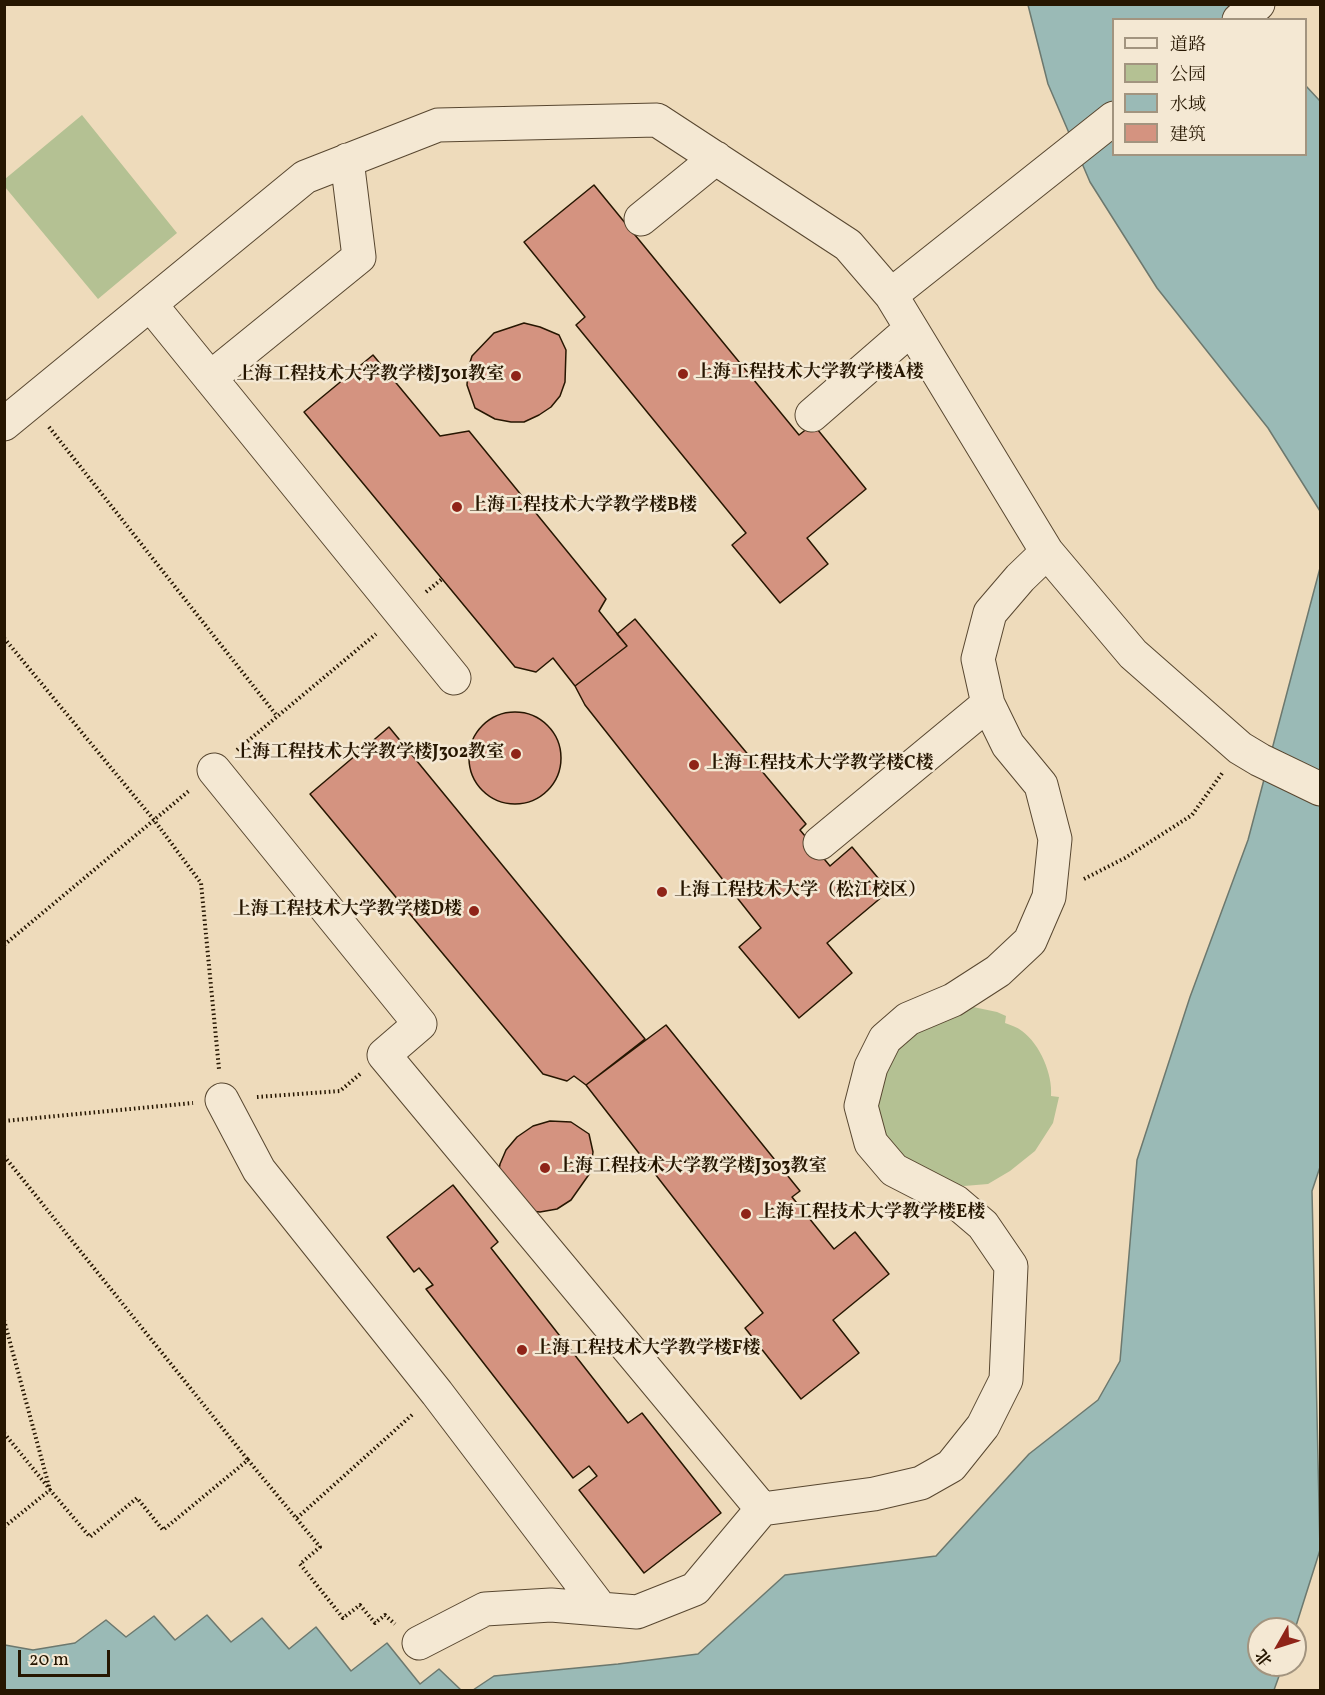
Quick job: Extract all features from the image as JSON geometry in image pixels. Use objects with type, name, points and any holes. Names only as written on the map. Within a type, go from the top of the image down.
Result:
[{"type":"lane","points":[[1241,18],[1257,4]]},
{"type":"lane","points":[[891,295],[1112,119]]},
{"type":"lane","points":[[4,424],[306,177],[438,125],[657,120],[848,245],[891,295],[1047,552],[1133,654],[1250,754],[1320,789]]},
{"type":"lane","points":[[641,219],[716,158]]},
{"type":"lane","points":[[210,378],[359,257],[347,160]]},
{"type":"lane","points":[[150,304],[454,678]]},
{"type":"lane","points":[[812,415],[911,329]]},
{"type":"lane","points":[[419,1643],[485,1608],[551,1605],[638,1612],[695,1588],[762,1509],[874,1494],[921,1483],[951,1466],[983,1426],[1006,1380],[1011,1266],[983,1225],[956,1202],[894,1170],[871,1143],[861,1106],[871,1067],[885,1039],[908,1019],[953,1000],[998,972],[1030,941],[1049,897],[1055,839],[1041,785],[1008,745],[988,704],[978,659],[990,613],[1020,578],[1047,552]]},
{"type":"lane","points":[[820,843],[988,704]]},
{"type":"lane","points":[[214,770],[420,1024],[384,1054],[762,1509]]},
{"type":"lane","points":[[222,1100],[259,1170],[437,1393],[601,1609]]},
{"type":"path","points":[[30,403],[277,716]]},
{"type":"path","points":[[4,638],[154,820],[201,883],[222,1100]]},
{"type":"path","points":[[1049,897],[1125,858],[1192,814],[1250,754]]},
{"type":"path","points":[[4,1156],[320,1547],[300,1564],[344,1618],[360,1605],[375,1623],[385,1616],[419,1643]]},
{"type":"path","points":[[4,1320],[50,1490]]},
{"type":"path","points":[[297,1518],[437,1393]]},
{"type":"path","points":[[4,1433],[90,1537],[137,1498],[163,1530],[248,1460]]},
{"type":"path","points":[[4,1527],[50,1490]]},
{"type":"green space","points":[[82,115],[177,233],[98,299],[5,187],[5,179]]},
{"type":"green space","points":[[959,1004],[1006,1016],[1005,1023],[1018,1028],[1040,1052],[1050,1079],[1051,1096],[1059,1097],[1053,1123],[1035,1151],[1010,1171],[988,1184],[964,1186],[934,1179],[887,1145],[875,1101],[885,1039]]},
{"type":"water","points":[[1028,5],[1258,5],[1265,18],[1112,18],[1112,156],[1307,156],[1307,87],[1320,101],[1320,511],[1268,428],[1157,288],[1090,182],[1048,84]]},
{"type":"water","points":[[1320,568],[1320,1167],[1312,1191],[1320,1550],[1299,1617],[1247,1617],[1247,1677],[1279,1677],[1274,1690],[473,1690],[494,1676],[698,1654],[785,1575],[936,1556],[1029,1454],[1098,1400],[1120,1361],[1137,1160],[1190,997],[1248,840]]},
{"type":"water","points":[[207,1615],[231,1642],[262,1618],[289,1649],[316,1627],[351,1671],[387,1643],[420,1684],[439,1669],[461,1690],[5,1690],[5,1645],[33,1650],[75,1643],[106,1620],[126,1637],[154,1616],[175,1640]]},
{"type":"building","name":"上海工程技术大学教学楼A楼","points":[[594,185],[799,435],[813,424],[866,489],[807,538],[828,564],[780,603],[732,545],[746,533],[576,325],[585,317],[524,242]]},
{"type":"building","name":"上海工程技术大学教学楼J301教室","points":[[524,323],[559,335],[566,350],[565,382],[560,396],[551,407],[539,415],[524,422],[495,419],[475,408],[467,385],[468,369],[472,356],[494,333]]},
{"type":"building","name":"上海工程技术大学教学楼B楼","points":[[373,355],[440,436],[469,431],[606,599],[599,611],[627,646],[575,686],[553,658],[536,672],[515,667],[304,412]]},
{"type":"building","name":"上海工程技术大学教学楼C楼","points":[[635,619],[806,824],[800,830],[830,866],[852,847],[889,891],[827,943],[852,973],[799,1018],[739,947],[761,928],[585,705],[575,686],[627,646],[617,634]]},
{"type":"building","name":"上海工程技术大学教学楼J302教室","points":[[506,712],[524,712],[541,719],[554,732],[561,749],[561,767],[554,784],[541,797],[524,804],[506,804],[489,797],[476,784],[469,767],[469,749],[476,732],[489,719]]},
{"type":"building","name":"上海工程技术大学教学楼D楼","points":[[389,727],[645,1039],[586,1085],[574,1076],[567,1081],[543,1074],[310,794]]},
{"type":"building","name":"上海工程技术大学教学楼E楼","points":[[666,1025],[800,1191],[792,1197],[834,1249],[855,1232],[889,1274],[833,1320],[859,1353],[801,1399],[745,1328],[763,1313],[586,1085]]},
{"type":"building","name":"上海工程技术大学教学楼J303教室","points":[[550,1121],[571,1122],[589,1134],[593,1152],[590,1173],[571,1200],[557,1209],[540,1212],[521,1210],[497,1180],[500,1164],[506,1150],[517,1137],[533,1126]]},
{"type":"building","name":"上海工程技术大学教学楼F楼","points":[[453,1185],[498,1242],[491,1248],[628,1423],[642,1413],[721,1513],[644,1573],[579,1490],[597,1476],[589,1466],[573,1478],[426,1289],[433,1285],[419,1268],[414,1272],[387,1237]]},
{"type":"place","name":"上海工程技术大学教学楼A楼","points":[[683,374]]},
{"type":"place","name":"上海工程技术大学教学楼J301教室","points":[[516,376]]},
{"type":"place","name":"上海工程技术大学教学楼B楼","points":[[457,507]]},
{"type":"place","name":"上海工程技术大学教学楼J302教室","points":[[516,754]]},
{"type":"place","name":"上海工程技术大学教学楼C楼","points":[[694,765]]},
{"type":"place","name":"上海工程技术大学（松江校区）","points":[[662,892]]},
{"type":"place","name":"上海工程技术大学教学楼D楼","points":[[474,911]]},
{"type":"place","name":"上海工程技术大学教学楼J303教室","points":[[545,1168]]},
{"type":"place","name":"上海工程技术大学教学楼E楼","points":[[746,1214]]},
{"type":"place","name":"上海工程技术大学教学楼F楼","points":[[522,1350]]}]
